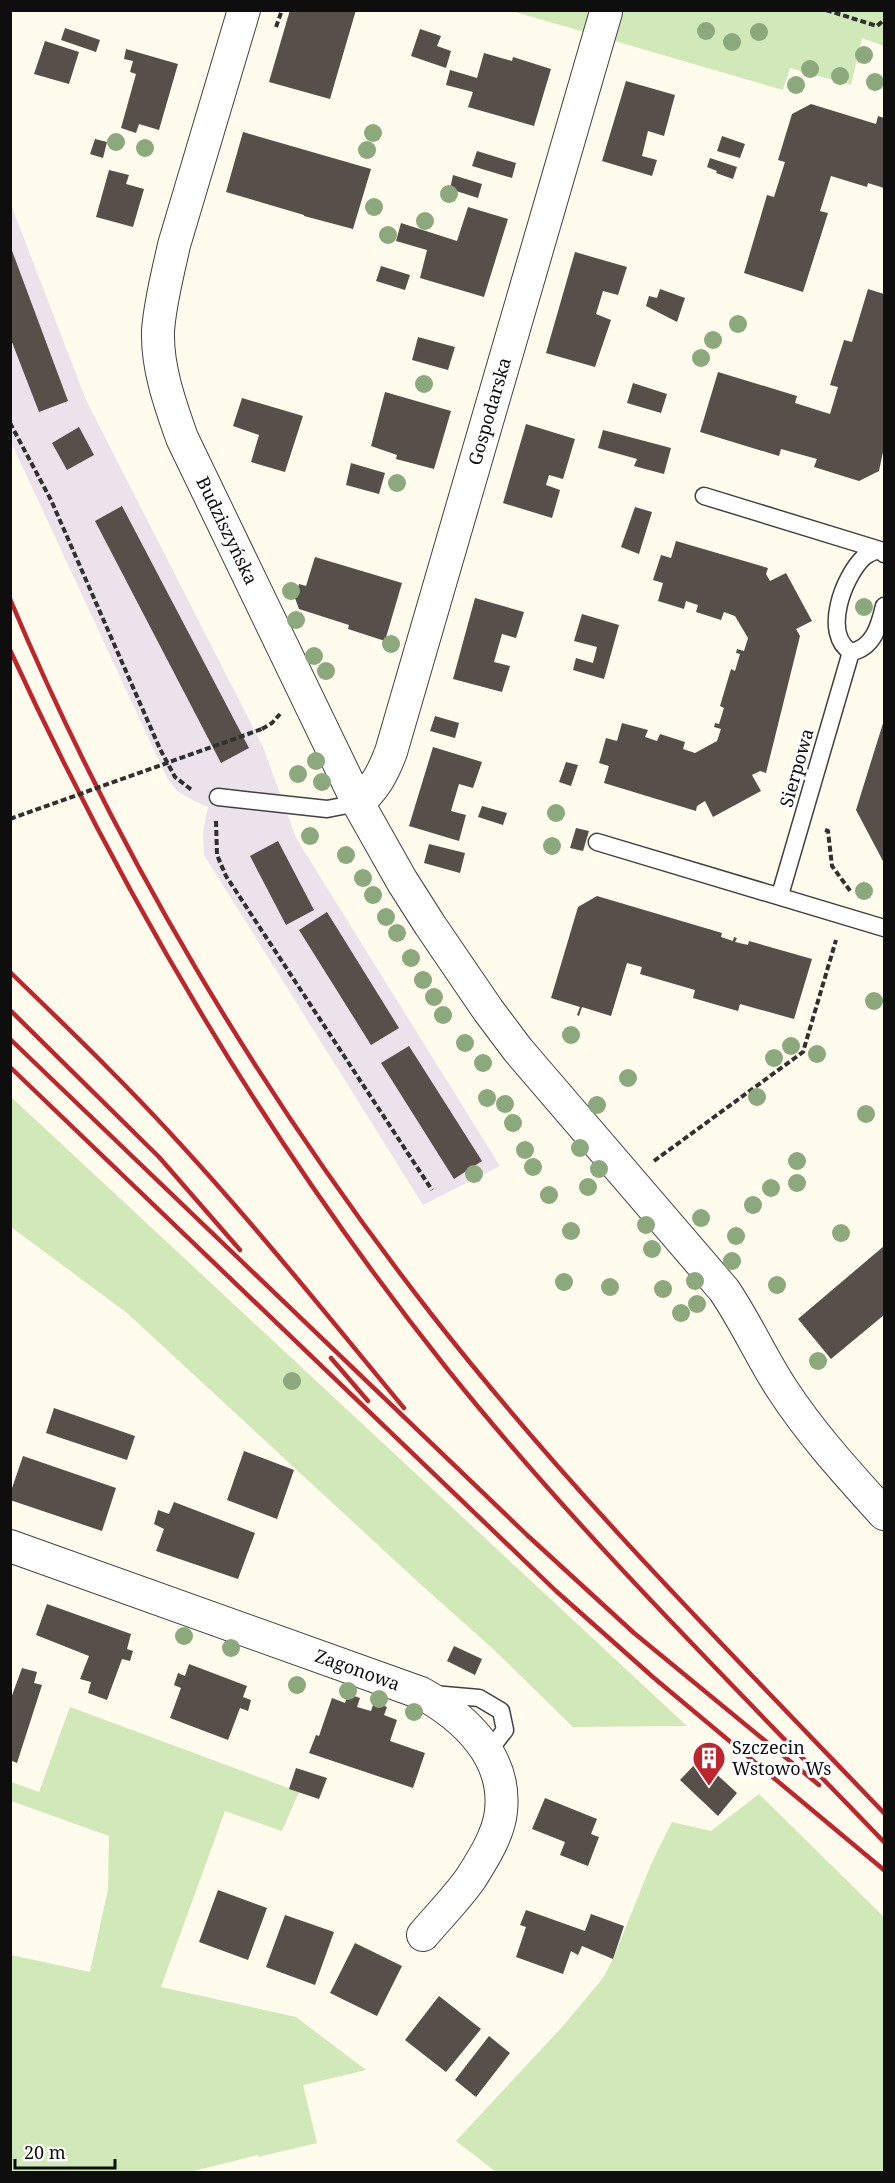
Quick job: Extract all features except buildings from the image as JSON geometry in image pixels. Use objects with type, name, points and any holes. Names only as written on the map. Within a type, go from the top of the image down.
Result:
[{"type":"street","name":"Budziszyńska","points":[[244,10],[174,245],[158,330],[159,356],[172,412],[196,471],[358,803],[402,881],[488,1010],[518,1050],[724,1290],[740,1313],[782,1389],[803,1419],[839,1464],[885,1514]]},
{"type":"street","name":"Gospodarska","points":[[358,803],[381,777],[391,752],[606,12]]},
{"type":"street","name":"Zagonowa","points":[[10,1546],[421,1693],[461,1719],[488,1752],[496,1770],[500,1788],[501,1812],[495,1834],[470,1879],[423,1935]]},
{"type":"lane","points":[[704,496],[883,547]]},
{"type":"lane","points":[[883,547],[870,552],[856,566],[838,607],[836,623],[842,647],[850,652],[860,650],[874,636],[885,606]]},
{"type":"lane","name":"Sierpowa","points":[[780,895],[850,652]]},
{"type":"lane","points":[[218,797],[327,809],[358,803]]},
{"type":"lane","points":[[597,842],[885,928]]},
{"type":"path","points":[[826,10],[878,26],[885,20]]},
{"type":"path","points":[[10,423],[51,500],[160,749],[175,777],[194,791],[218,797],[215,838],[217,855],[226,876],[432,1190]]},
{"type":"path","points":[[10,819],[262,729]]},
{"type":"path","points":[[629,1180],[803,1052],[844,915],[853,894],[832,866],[828,831],[801,824]]},
{"type":"shaded area","points":[[10,202],[86,400],[263,747],[296,838],[500,1166],[423,1205],[204,855],[203,832],[208,807],[177,791],[167,778],[11,442]]},
{"type":"green space","points":[[512,11],[884,11],[884,46],[862,38],[851,85],[790,68],[783,90]]},
{"type":"green space","points":[[10,1096],[687,1726],[573,1727],[492,1648],[127,1313],[11,1227]]},
{"type":"green space","points":[[70,1707],[299,1792],[282,1831],[225,1811],[161,1987],[296,2017],[366,2070],[303,2085],[317,2143],[190,2172],[11,2172],[11,1955],[90,1972],[108,1889],[109,1836],[11,1801],[11,1782],[39,1792]]},
{"type":"green space","points":[[759,1794],[884,1917],[884,2172],[496,2172],[456,2141],[563,2026],[603,1978],[613,1959],[652,1862],[672,1822],[711,1831]]},
{"type":"railway","points":[[10,599],[97,788],[197,971],[309,1147],[369,1232],[432,1315],[539,1445],[709,1631],[884,1813]]},
{"type":"railway","points":[[10,650],[103,840],[207,1024],[263,1113],[383,1286],[448,1370],[552,1493],[661,1611],[884,1842]]},
{"type":"railway","points":[[10,972],[120,1080],[212,1179],[404,1408]]},
{"type":"railway","points":[[10,1010],[159,1157],[240,1250]]},
{"type":"railway","points":[[10,1039],[527,1535],[634,1633],[819,1785]]},
{"type":"railway","points":[[10,1067],[556,1591],[654,1678],[884,1870]]},
{"type":"railway","points":[[331,1358],[368,1401]]},
{"type":"place","name":"Szczecin Wstowo Ws","points":[[709,1787]]}]
